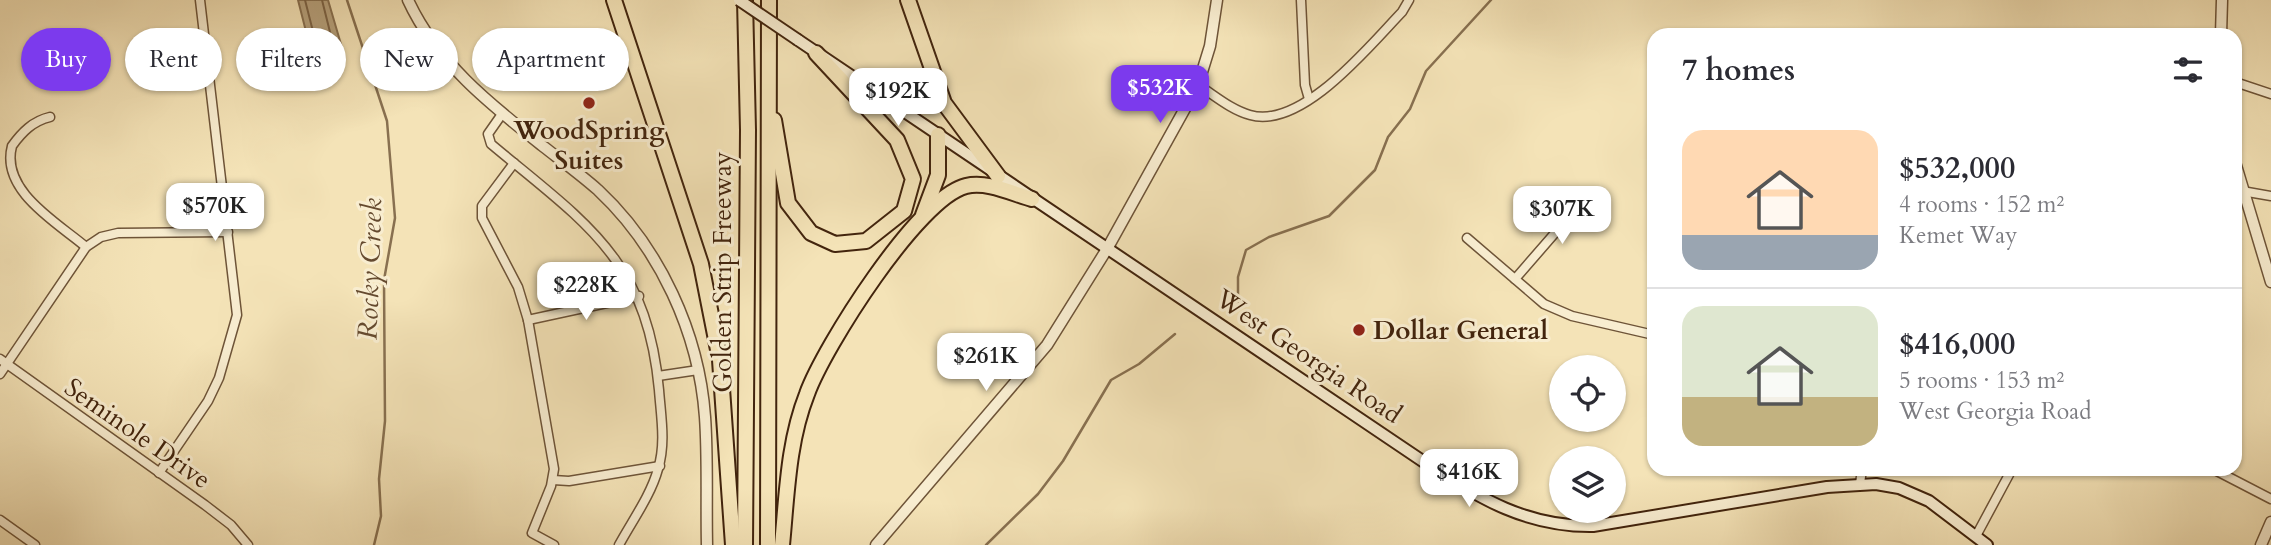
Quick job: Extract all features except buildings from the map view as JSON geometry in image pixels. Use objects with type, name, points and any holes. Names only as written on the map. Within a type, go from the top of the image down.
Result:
[{"type":"highway","points":[[614,0],[701,264],[720,360],[733,545]]},
{"type":"highway","name":"Golden Strip Freeway","points":[[742,0],[748,130],[745,545]]},
{"type":"highway","name":"Golden Strip Freeway","points":[[768,545],[769,0]]},
{"type":"highway","points":[[908,0],[944,103],[998,177]]},
{"type":"highway","points":[[768,78],[788,203],[811,233],[835,244],[866,241],[904,211],[913,179],[897,139],[816,53]]},
{"type":"highway","points":[[921,219],[938,175],[938,135]]},
{"type":"highway","points":[[782,545],[790,459],[807,393],[859,299],[921,219],[963,187],[980,184],[1032,199]]},
{"type":"main road","name":"West Georgia Road","points":[[742,0],[998,177],[1445,476],[1488,502],[1521,516],[1556,524],[1593,526],[1860,484],[1876,484],[1917,495],[1943,509],[1987,545]]},
{"type":"street","points":[[159,473],[208,401],[234,331],[237,299],[200,0]]},
{"type":"street","points":[[408,0],[417,20],[445,61],[502,114],[598,191],[633,230],[661,271],[681,312],[698,370],[705,417],[707,545]]},
{"type":"street","points":[[876,545],[1047,345],[1107,249],[1198,85],[1210,46],[1217,0]]},
{"type":"street","points":[[1301,0],[1305,85],[1309,99]]},
{"type":"street","points":[[1198,85],[1251,115],[1272,115],[1309,99],[1333,82],[1402,12],[1409,0]]},
{"type":"street","points":[[2221,28],[2222,0]]},
{"type":"street","points":[[2242,84],[2271,94]]},
{"type":"street","points":[[502,114],[488,134],[491,144],[580,218],[604,244],[639,296],[658,376],[664,446],[660,466],[619,545]]},
{"type":"street","points":[[50,117],[32,125],[5,156],[3,173],[8,188],[86,247]]},
{"type":"street","points":[[514,163],[482,206],[482,218],[519,287],[528,320],[554,469],[553,480],[532,533],[554,545]]},
{"type":"street","points":[[2271,196],[2242,191],[2271,282]]},
{"type":"street","points":[[1515,279],[1588,195]]},
{"type":"street","points":[[0,374],[3,362],[86,247],[101,237],[118,233],[228,232]]},
{"type":"street","points":[[1467,238],[1535,298],[1558,311],[1647,333]]},
{"type":"street","points":[[528,320],[639,296]]},
{"type":"street","name":"Seminole Drive","points":[[3,362],[231,525],[248,545]]},
{"type":"street","points":[[658,376],[698,370]]},
{"type":"street","points":[[553,480],[569,481],[660,466]]},
{"type":"street","points":[[1860,484],[1861,476]]},
{"type":"street","points":[[1976,536],[2008,476]]},
{"type":"street","points":[[2227,476],[2271,499]]},
{"type":"street","points":[[0,520],[35,545]]},
{"type":"street","points":[[2261,545],[2271,522]]},
{"type":"water","points":[[298,0],[328,0],[336,28],[305,28]]},
{"type":"waterway","name":"Rocky Creek","points":[[347,0],[387,121],[395,218],[384,280],[385,421],[379,479],[381,516],[374,545]]},
{"type":"waterway","points":[[1238,302],[1238,277],[1246,250],[1269,237],[1329,216],[1375,170],[1388,137],[1410,109],[1426,71],[1491,0]]},
{"type":"waterway","points":[[986,545],[1038,494],[1063,461],[1111,380],[1139,364],[1175,334]]},
{"type":"place","name":"WoodSpring Suites","points":[[589,103]]},
{"type":"place","name":"Dollar General","points":[[1359,330]]}]
